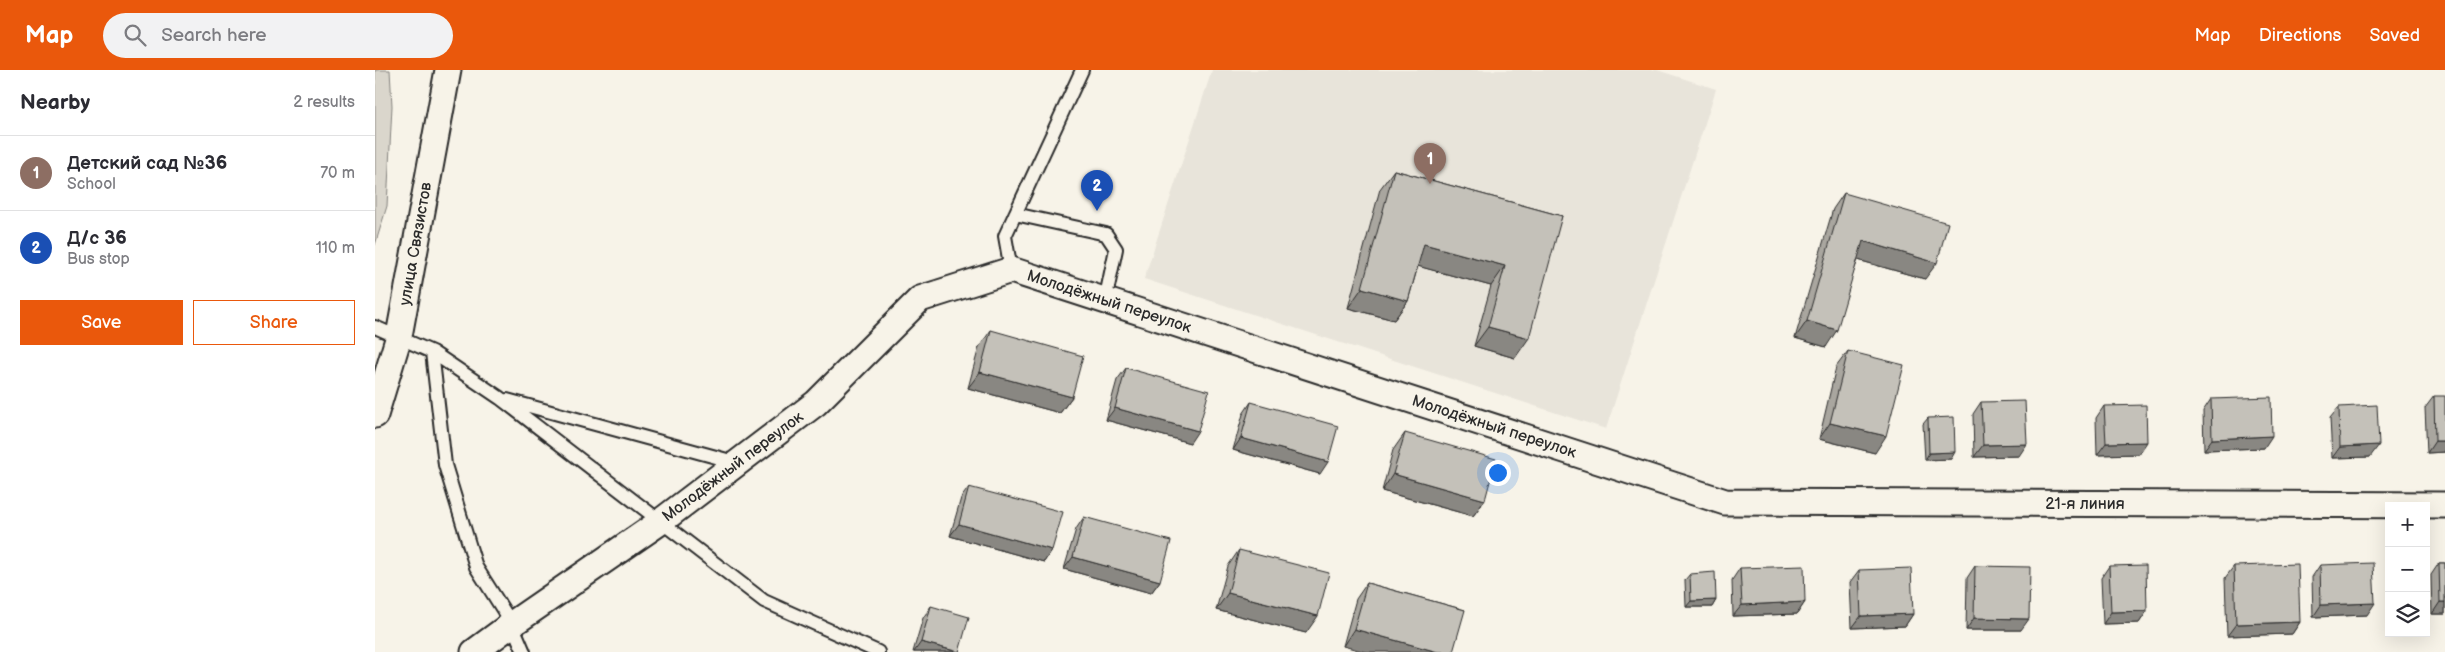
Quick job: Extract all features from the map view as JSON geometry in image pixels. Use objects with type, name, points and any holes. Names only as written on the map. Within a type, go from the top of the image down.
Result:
[{"type":"street","name":"улица Связистов","points":[[375,415],[399,336],[448,70]]},
{"type":"street","name":"Молодёжный переулок","points":[[474,652],[660,522],[816,403],[920,299],[1011,270],[1725,502]]},
{"type":"street","name":"21-я линия","points":[[1725,502],[2445,506]]},
{"type":"lane","points":[[1011,270],[1005,236],[1083,70]]},
{"type":"lane","points":[[1015,214],[1106,234],[1116,249],[1105,301]]},
{"type":"lane","points":[[375,327],[432,352],[500,398],[764,601],[878,652]]},
{"type":"lane","points":[[432,352],[445,466],[476,567],[512,624],[524,652]]},
{"type":"lane","points":[[500,398],[738,463]]},
{"type":"shaded area","points":[[375,70],[390,70],[392,106],[387,206],[375,245]]},
{"type":"shaded area","points":[[1212,70],[1657,70],[1716,89],[1606,429],[1144,279]]},
{"type":"building","points":[[1394,170],[1562,216],[1529,338],[1488,327],[1505,266],[1424,244],[1408,301],[1362,288]]},
{"type":"building","points":[[1844,193],[1948,223],[1937,263],[1863,241],[1837,330],[1807,321]]},
{"type":"building","points":[[991,330],[1083,356],[1072,397],[980,372]]},
{"type":"building","points":[[1848,351],[1904,365],[1886,436],[1830,423]]},
{"type":"building","points":[[1126,368],[1209,391],[1198,431],[1115,408]]},
{"type":"building","points":[[2434,396],[2445,396],[2445,441],[2435,441]]},
{"type":"building","points":[[2271,397],[2272,436],[2212,439],[2211,399]]},
{"type":"building","points":[[2025,401],[2027,444],[1983,445],[1981,402]]},
{"type":"building","points":[[1251,402],[1338,426],[1328,462],[1241,438]]},
{"type":"building","points":[[2146,405],[2147,442],[2106,443],[2104,406]]},
{"type":"building","points":[[2377,405],[2379,445],[2340,447],[2339,407]]},
{"type":"building","points":[[1954,417],[1955,452],[1929,453],[1928,418]]},
{"type":"building","points":[[1405,433],[1496,459],[1485,500],[1393,474]]},
{"type":"building","points":[[969,487],[1063,512],[1052,550],[959,524]]},
{"type":"building","points":[[1084,517],[1171,541],[1160,581],[1073,557]]},
{"type":"building","points":[[1239,550],[1329,573],[1318,616],[1228,593]]},
{"type":"building","points":[[2373,563],[2375,603],[2321,605],[2320,565]]},
{"type":"building","points":[[2439,563],[2445,563],[2445,602],[2440,602]]},
{"type":"building","points":[[2298,564],[2300,622],[2236,624],[2234,566]]},
{"type":"building","points":[[2146,565],[2147,611],[2111,612],[2109,566]]},
{"type":"building","points":[[1804,566],[1805,602],[1742,605],[1740,568]]},
{"type":"building","points":[[1975,566],[2030,567],[2029,619],[1974,618]]},
{"type":"building","points":[[1911,568],[1913,614],[1861,616],[1859,570]]},
{"type":"building","points":[[1715,572],[1716,600],[1691,601],[1690,574]]},
{"type":"building","points":[[1367,583],[1465,610],[1453,652],[1438,652],[1354,629]]},
{"type":"building","points":[[931,606],[969,617],[959,652],[921,642]]},
{"type":"place","name":"Детский сад №36","points":[[1430,184]]},
{"type":"place","name":"Д/с 36","points":[[1097,211]]}]
